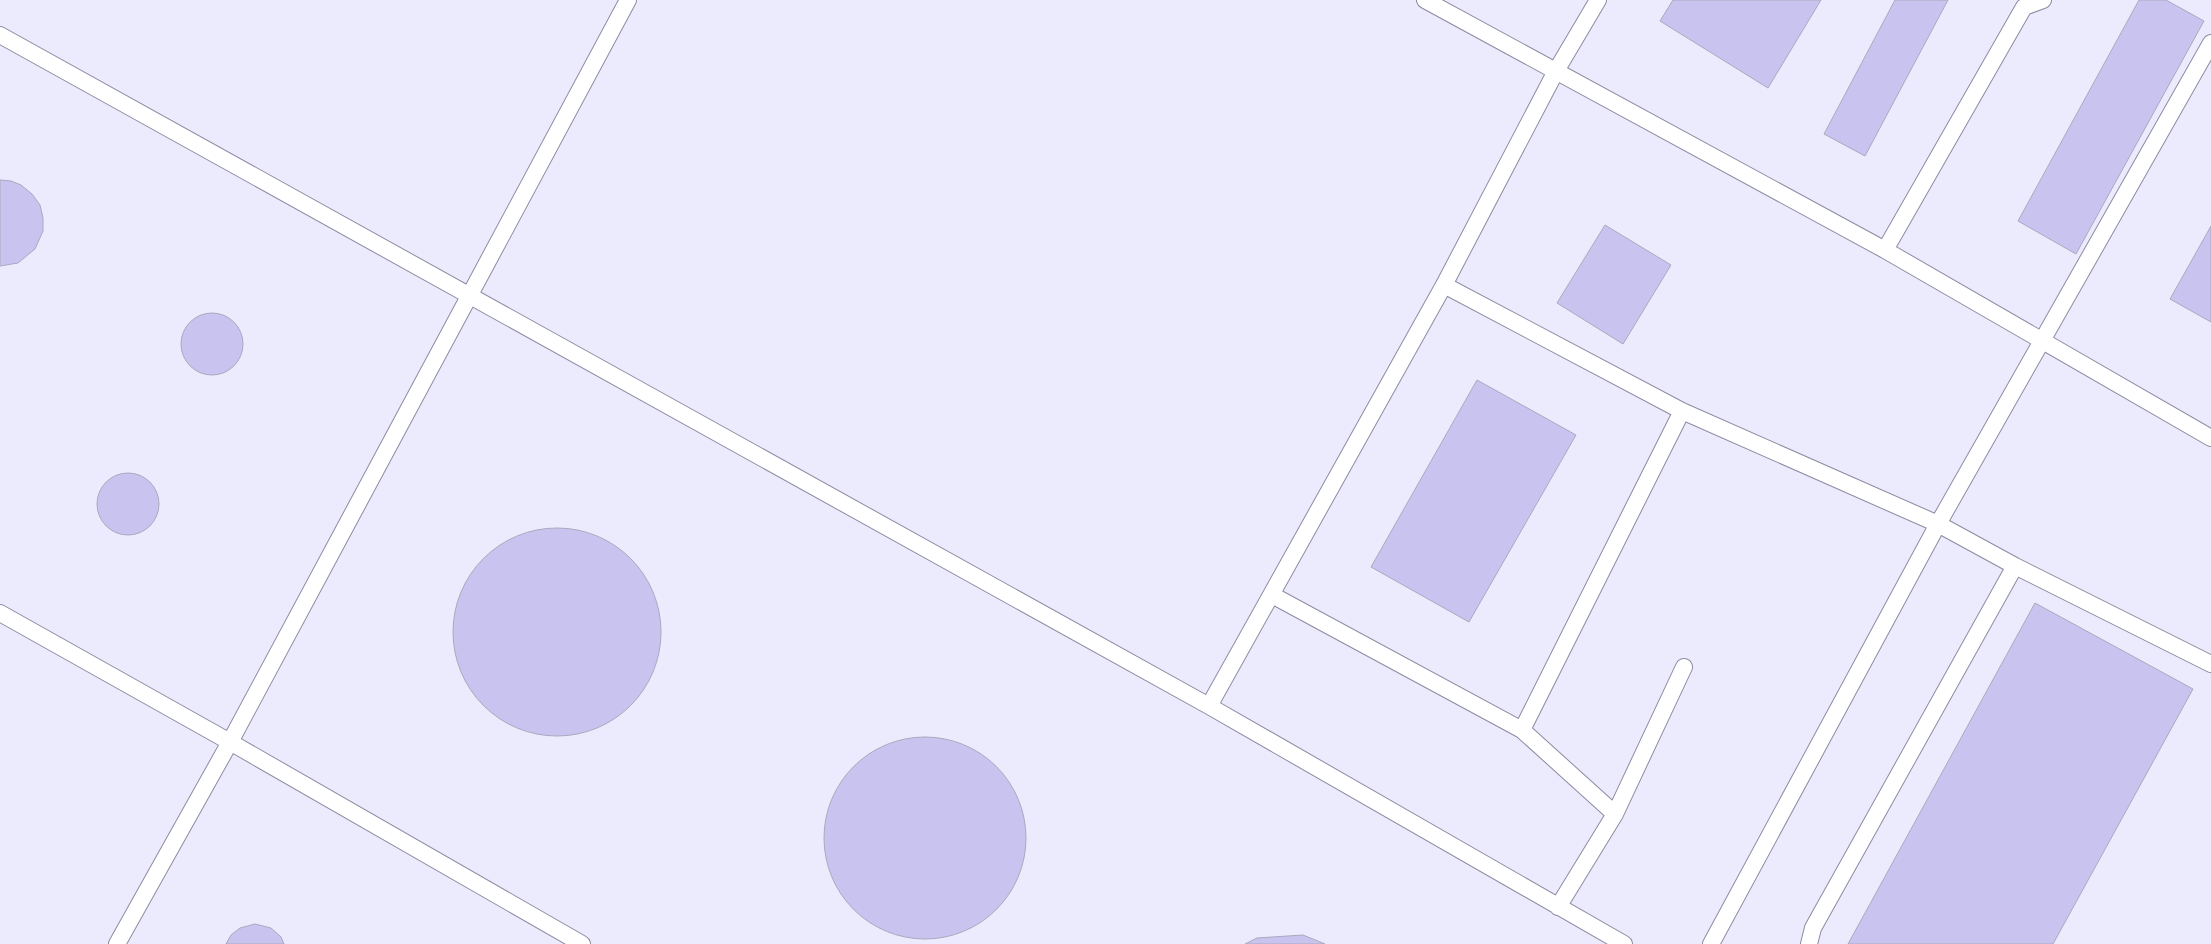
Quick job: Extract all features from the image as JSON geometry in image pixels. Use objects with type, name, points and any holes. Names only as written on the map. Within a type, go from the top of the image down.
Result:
[{"type":"lane","points":[[117,944],[230,742],[628,0]]},
{"type":"lane","points":[[1425,0],[1885,250],[2211,438]]},
{"type":"lane","points":[[1209,706],[1444,285],[1556,72],[1598,0]]},
{"type":"lane","points":[[1885,250],[2024,7],[2043,0]]},
{"type":"lane","points":[[0,35],[1209,706],[1624,944]]},
{"type":"lane","points":[[1711,944],[1938,524],[2040,341],[2211,43]]},
{"type":"lane","points":[[1444,285],[1682,411],[1938,524],[2015,566],[2211,664]]},
{"type":"lane","points":[[1522,730],[1682,411]]},
{"type":"lane","points":[[1809,944],[1813,928],[2015,566]]},
{"type":"lane","points":[[1272,594],[1522,730],[1615,814]]},
{"type":"lane","points":[[0,613],[230,742],[582,944]]},
{"type":"lane","points":[[1558,907],[1615,814],[1684,667]]},
{"type":"building","points":[[1673,0],[1821,0],[1768,88],[1660,21]]},
{"type":"building","points":[[1895,0],[1948,0],[1865,156],[1824,134]]},
{"type":"building","points":[[2139,0],[2166,0],[2204,21],[2076,254],[2018,221]]},
{"type":"building","points":[[0,180],[11,181],[21,185],[32,194],[40,205],[43,231],[35,249],[18,263],[0,266]]},
{"type":"building","points":[[1605,225],[1671,265],[1623,344],[1557,303]]},
{"type":"building","points":[[2211,226],[2211,322],[2170,299]]},
{"type":"building","points":[[212,313],[229,318],[234,322],[238,327],[243,344],[238,361],[234,366],[229,370],[212,375],[195,370],[190,366],[186,361],[181,344],[186,327],[190,322],[195,318]]},
{"type":"building","points":[[1477,380],[1576,435],[1469,622],[1371,567]]},
{"type":"building","points":[[128,473],[145,478],[150,482],[154,487],[159,504],[154,521],[150,526],[145,530],[128,535],[111,530],[106,526],[102,521],[97,504],[102,487],[106,482],[111,478]]},
{"type":"building","points":[[547,528],[567,528],[587,532],[606,540],[631,558],[644,574],[653,592],[661,622],[657,662],[653,672],[644,690],[631,706],[615,719],[587,732],[567,736],[547,736],[527,732],[508,724],[491,713],[476,698],[465,681],[457,662],[453,642],[453,622],[457,602],[465,583],[476,566],[491,551],[508,540],[527,532]]},
{"type":"building","points":[[2035,603],[2193,689],[2053,944],[1848,944]]},
{"type":"building","points":[[915,737],[935,737],[964,744],[997,766],[1019,799],[1026,828],[1026,848],[1019,877],[997,910],[964,932],[935,939],[915,939],[886,932],[853,910],[831,877],[824,848],[824,828],[831,799],[853,766],[886,744]]},
{"type":"building","points":[[255,924],[271,928],[281,937],[284,944],[226,944],[231,935],[240,928]]},
{"type":"building","points":[[1303,935],[1325,944],[1245,944],[1257,938]]}]
